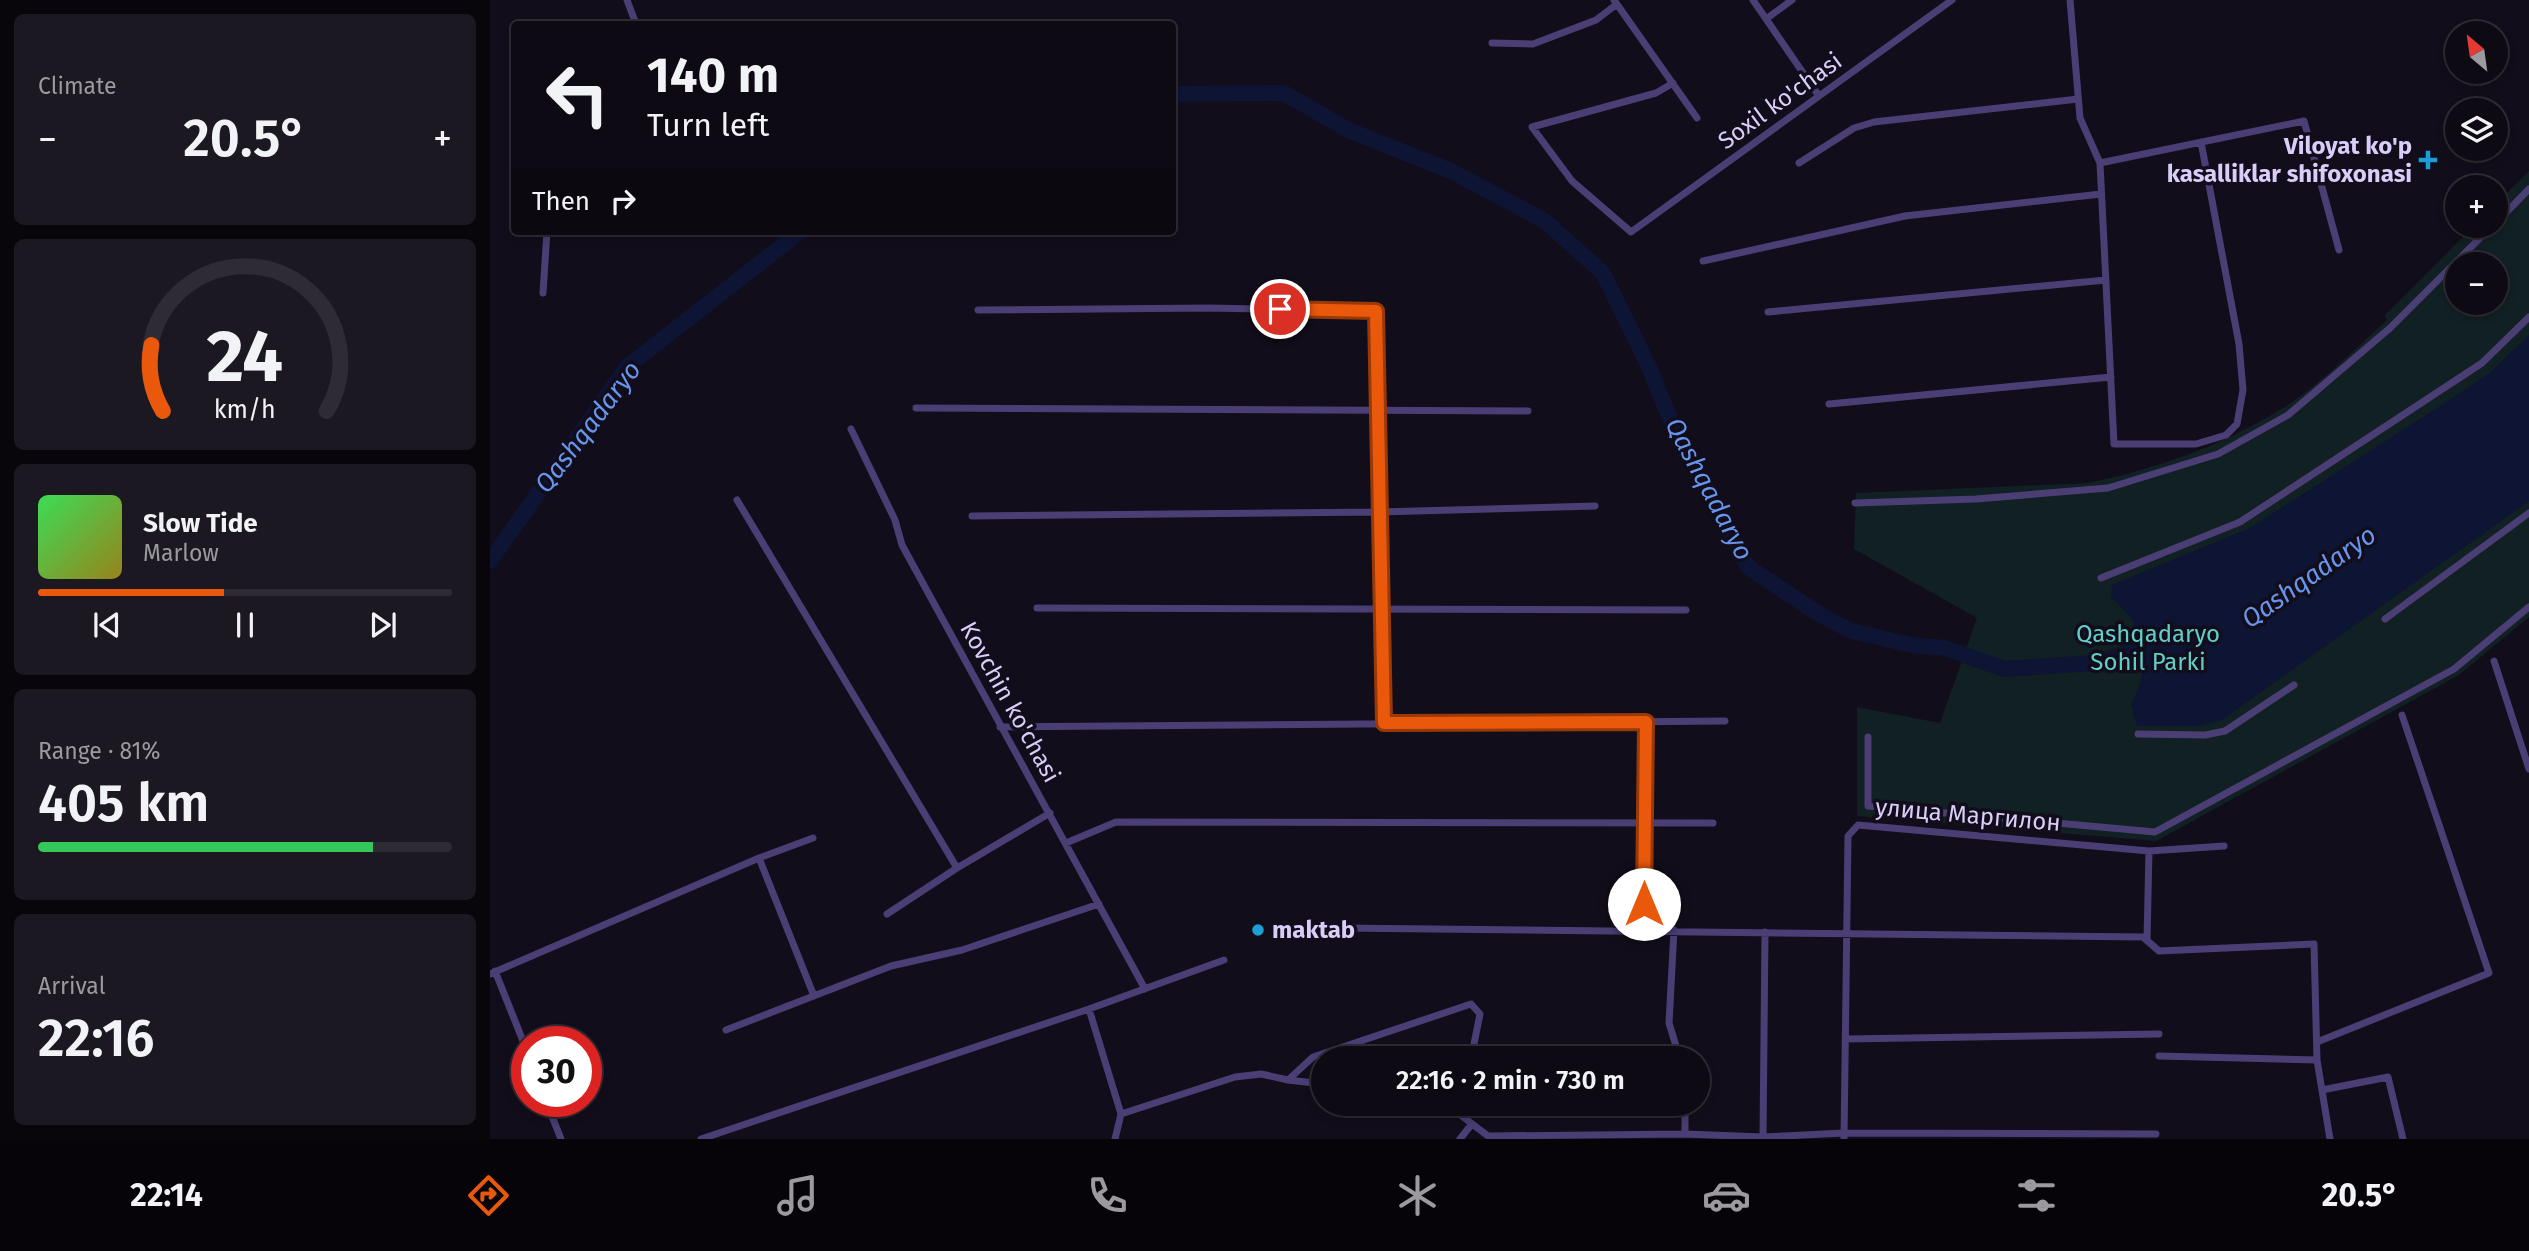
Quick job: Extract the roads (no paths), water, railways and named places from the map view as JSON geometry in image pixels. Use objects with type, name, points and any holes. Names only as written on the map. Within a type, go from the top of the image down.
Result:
[{"type":"street","points":[[627,0],[635,21]]},
{"type":"street","points":[[1753,0],[1819,96]]},
{"type":"street","points":[[1766,19],[1792,0]]},
{"type":"street","name":"Soxil ko'chasi","points":[[1673,83],[1656,93],[1532,127],[1572,181],[1631,232],[1952,0]]},
{"type":"street","points":[[2070,0],[2080,118],[2100,163],[2114,444],[2196,444],[2226,435],[2237,424],[2243,390],[2239,344],[2201,142]]},
{"type":"street","points":[[1492,43],[1533,44],[1596,20],[1616,2],[1697,118]]},
{"type":"street","points":[[1799,163],[1854,128],[1874,122],[2078,99]]},
{"type":"street","points":[[2100,163],[2304,121],[2339,250]]},
{"type":"street","points":[[2508,210],[2529,189]]},
{"type":"street","points":[[1703,261],[1905,216],[2101,194]]},
{"type":"street","points":[[543,293],[547,235]]},
{"type":"street","points":[[1855,503],[1976,499],[2108,488],[2218,454],[2288,415],[2390,328],[2480,238]]},
{"type":"street","points":[[1768,312],[2106,281]]},
{"type":"street","points":[[978,310],[1208,308],[1376,311],[1384,723]]},
{"type":"street","points":[[2101,578],[2240,522],[2482,363],[2529,317]]},
{"type":"street","points":[[1829,404],[2111,377]]},
{"type":"street","points":[[916,408],[1528,411]]},
{"type":"street","name":"Kovchin ko'chasi","points":[[851,429],[895,520],[902,545],[1145,989]]},
{"type":"street","points":[[737,500],[957,867]]},
{"type":"street","points":[[972,516],[1379,512],[1595,506]]},
{"type":"street","points":[[2385,619],[2529,513]]},
{"type":"street","points":[[1868,737],[1868,806],[2155,832],[2454,669],[2529,607]]},
{"type":"street","points":[[1037,608],[1686,610]]},
{"type":"street","points":[[2494,661],[2529,769]]},
{"type":"street","points":[[2138,734],[2205,734],[2225,731],[2294,685]]},
{"type":"street","points":[[2317,1042],[2489,973],[2402,715]]},
{"type":"street","points":[[1000,727],[1725,721]]},
{"type":"street","points":[[1644,930],[1646,722]]},
{"type":"street","points":[[887,914],[957,867],[1050,813]]},
{"type":"street","points":[[1066,843],[1116,822],[1645,825],[1713,823]]},
{"type":"street","name":"улица Маргилон","points":[[1844,1136],[1848,836],[1858,825],[2149,851],[2224,846]]},
{"type":"street","points":[[516,1026],[493,972],[759,858],[813,838]]},
{"type":"street","points":[[2147,940],[2149,851]]},
{"type":"street","points":[[759,858],[814,996]]},
{"type":"street","points":[[726,1030],[891,966],[962,950],[1099,904]]},
{"type":"street","points":[[1339,928],[2143,937],[2159,951],[2314,944],[2317,1060],[2330,1139]]},
{"type":"street","points":[[1674,930],[1669,1023],[1677,1046]]},
{"type":"street","points":[[1763,1138],[1765,932]]},
{"type":"street","points":[[701,1139],[1089,1009],[1224,960]]},
{"type":"street","points":[[1346,1046],[1471,1004],[1480,1014],[1474,1046]]},
{"type":"street","points":[[1089,1009],[1121,1114],[1115,1139]]},
{"type":"street","points":[[1846,1039],[2158,1034]]},
{"type":"street","points":[[2160,1056],[2317,1060]]},
{"type":"street","points":[[1288,1080],[1311,1059]]},
{"type":"street","points":[[1121,1114],[1235,1077],[1261,1074],[1311,1083]]},
{"type":"street","points":[[2322,1090],[2388,1077],[2403,1139]]},
{"type":"street","points":[[1465,1116],[1471,1125],[1488,1136],[1685,1134],[1763,1138],[2156,1134]]},
{"type":"street","points":[[1685,1116],[1685,1134]]},
{"type":"street","points":[[552,1117],[561,1139]]},
{"type":"street","points":[[1460,1139],[1471,1125]]},
{"type":"water","points":[[2529,335],[2529,501],[2222,720],[2199,726],[2137,726],[2131,705],[2142,674],[2143,647],[2133,621],[2111,597],[2112,585],[2250,528],[2491,372]]},
{"type":"waterway","name":"Qashqadaryo","points":[[1176,94],[1284,93],[1348,130],[1451,171],[1545,221],[1603,273],[1649,367],[1679,441],[1748,567],[1819,614],[1851,631],[1912,645],[1945,648],[2004,669],[2094,663],[2134,651],[2163,647]]},
{"type":"waterway","name":"Qashqadaryo","points":[[490,561],[628,366],[796,235]]},
{"type":"place","name":"Viloyat ko'p kasalliklar shifoxonasi","points":[[2428,160]]},
{"type":"place","name":"maktab","points":[[1258,930]]},
{"type":"park label","name":"Qashqadaryo Sohil Parki","points":[[2148,648]]}]
